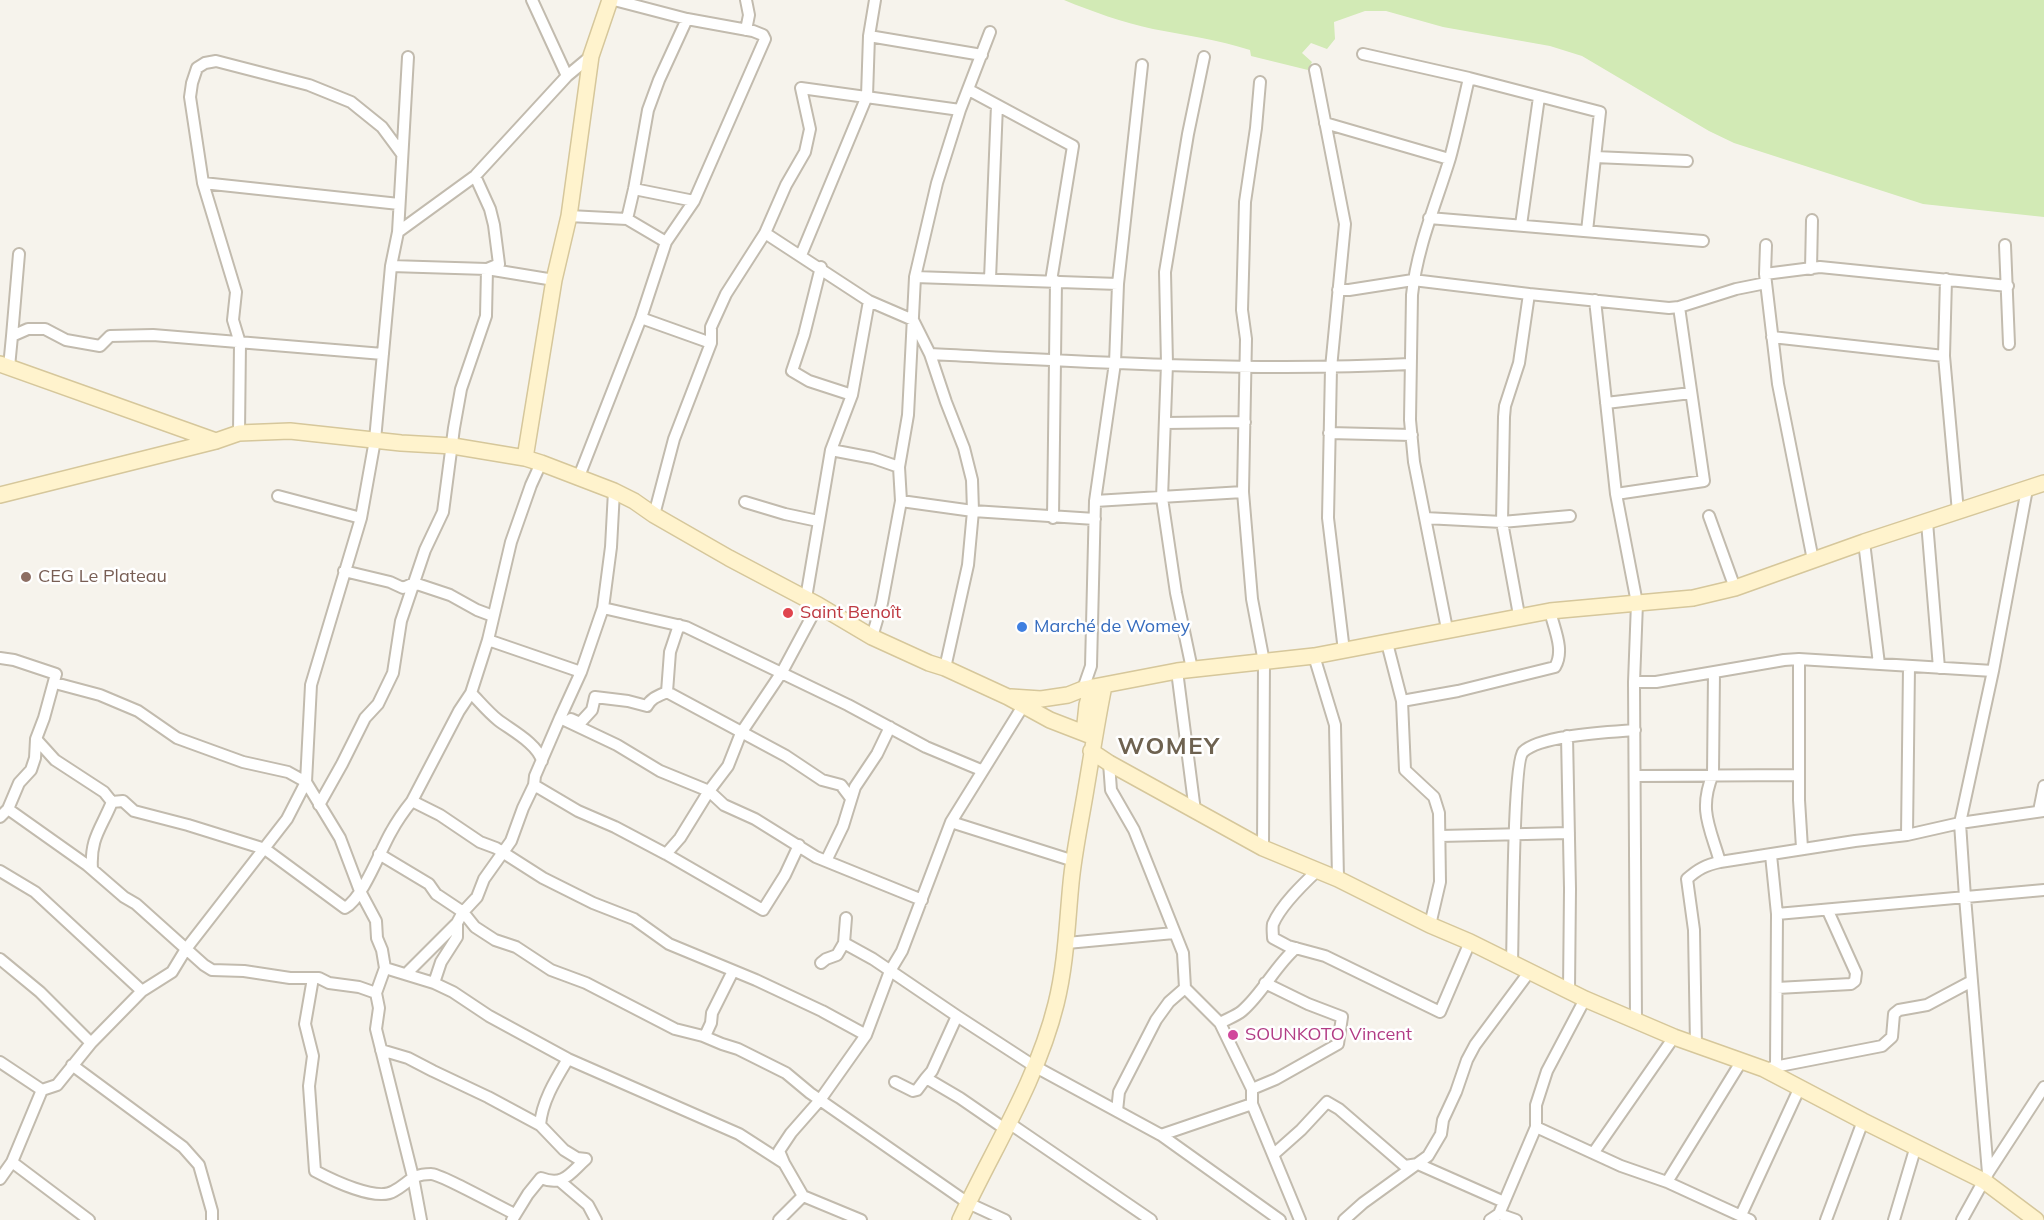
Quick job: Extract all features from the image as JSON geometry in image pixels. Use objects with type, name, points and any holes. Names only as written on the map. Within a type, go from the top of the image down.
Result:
[{"type":"main road","points":[[525,458],[554,280],[569,216],[591,56],[612,0]]},
{"type":"main road","points":[[4,366],[216,441]]},
{"type":"main road","points":[[0,495],[216,441],[239,433],[290,431],[453,446],[525,458],[541,463],[634,501],[729,558],[872,637],[1008,697],[1090,740],[1109,763],[1263,848],[1338,879],[1636,1021],[1741,1062],[1770,1068],[1863,1121],[1986,1177],[2036,1220]]},
{"type":"main road","points":[[1008,697],[1041,699],[1184,670],[1314,656],[1518,615],[1693,598],[1735,588],[1864,542],[2044,483]]},
{"type":"main road","points":[[960,1220],[1043,1047],[1056,1004],[1067,943],[1074,861],[1090,740],[1087,705],[1093,687]]},
{"type":"street","points":[[532,0],[567,76]]},
{"type":"street","points":[[578,479],[641,318],[666,242],[694,201],[765,39],[763,35],[746,30],[687,19],[612,0]]},
{"type":"street","points":[[746,0],[749,15],[746,30]]},
{"type":"street","points":[[801,255],[867,96],[869,36],[875,0]]},
{"type":"street","points":[[627,219],[648,110],[687,19]]},
{"type":"street","points":[[872,637],[882,603],[901,501],[899,467],[908,415],[915,277],[937,183],[960,110],[990,32]]},
{"type":"street","points":[[869,36],[982,55]]},
{"type":"street","points":[[1363,54],[1469,78],[1600,112],[1587,231]]},
{"type":"street","points":[[398,232],[475,176],[567,76],[591,56]]},
{"type":"street","points":[[0,1179],[12,1162],[42,1090],[57,1084],[91,1043],[142,991],[172,972],[186,949],[287,819],[306,782],[311,685],[361,518],[375,440],[392,266],[398,232],[408,57]]},
{"type":"street","points":[[1195,811],[1176,593],[1162,498],[1167,364],[1165,272],[1186,146],[1204,57]]},
{"type":"street","points":[[239,433],[240,344],[233,320],[236,292],[203,183],[190,97],[197,68],[205,63],[216,61],[309,85],[351,102],[382,127],[402,154]]},
{"type":"street","points":[[1093,687],[1091,666],[1095,501],[1115,363],[1118,284],[1142,65]]},
{"type":"street","points":[[1315,70],[1345,224],[1331,368],[1328,518],[1344,651]]},
{"type":"street","points":[[1447,629],[1414,462],[1410,364],[1413,280],[1429,218],[1449,159],[1469,78]]},
{"type":"street","points":[[1260,82],[1245,202],[1242,310],[1245,326],[1243,492],[1252,599],[1264,662],[1263,848]]},
{"type":"street","points":[[654,515],[675,439],[711,343],[711,327],[726,294],[765,233],[786,185],[805,152],[810,129],[801,88],[960,110]]},
{"type":"street","points":[[969,90],[1073,146],[1053,281],[1053,518]]},
{"type":"street","points":[[1521,225],[1539,97]]},
{"type":"street","points":[[990,279],[997,105]]},
{"type":"street","points":[[1325,123],[1449,159]]},
{"type":"street","points":[[1595,157],[1687,161]]},
{"type":"street","points":[[475,176],[490,209],[494,225],[499,264],[487,269]]},
{"type":"street","points":[[203,183],[399,204]]},
{"type":"street","points":[[634,189],[694,201]]},
{"type":"street","points":[[569,216],[627,219],[666,242]]},
{"type":"street","points":[[1429,218],[1703,241]]},
{"type":"street","points":[[1811,269],[1812,220]]},
{"type":"street","points":[[765,233],[821,267],[869,301],[913,320],[930,354],[964,448],[972,480],[973,511],[968,566],[945,668]]},
{"type":"street","points":[[1766,245],[1766,279],[1778,384],[1813,560]]},
{"type":"street","points":[[2005,245],[2009,344]]},
{"type":"street","points":[[4,366],[12,336],[19,254]]},
{"type":"street","points":[[392,266],[487,269],[554,280]]},
{"type":"street","points":[[821,267],[804,335],[792,371],[809,381],[852,395]]},
{"type":"street","points":[[1338,290],[1413,280],[1529,294],[1679,307],[1766,279],[1820,267],[2007,286]]},
{"type":"street","points":[[319,805],[365,718],[378,704],[393,673],[401,621],[425,550],[443,512],[461,389],[486,316],[487,269]]},
{"type":"street","points":[[915,277],[1118,284]]},
{"type":"street","points":[[1946,279],[1944,356],[1958,512]]},
{"type":"street","points":[[1518,615],[1502,522],[1505,406],[1518,363],[1529,294]]},
{"type":"street","points":[[1595,300],[1616,494],[1637,603],[1634,682],[1636,1021]]},
{"type":"street","points":[[666,854],[680,838],[709,791],[728,766],[741,733],[782,672],[812,602],[818,521],[831,450],[852,395],[869,301]]},
{"type":"street","points":[[1616,494],[1704,481],[1679,307]]},
{"type":"street","points":[[641,318],[711,343]]},
{"type":"street","points":[[12,336],[28,329],[45,329],[66,340],[100,346],[110,336],[153,335],[240,344],[383,354]]},
{"type":"street","points":[[1772,337],[1944,356]]},
{"type":"street","points":[[930,354],[1115,363],[1331,368],[1410,364]]},
{"type":"street","points":[[1606,403],[1691,393]]},
{"type":"street","points":[[1165,423],[1245,422]]},
{"type":"street","points":[[1329,433],[1412,435]]},
{"type":"street","points":[[831,450],[873,458],[899,467]]},
{"type":"street","points":[[112,802],[123,801],[134,811],[265,849],[345,908],[351,904],[391,831],[412,801],[459,711],[471,693],[488,640],[511,542],[541,463]]},
{"type":"street","points":[[1986,1177],[1960,823],[1993,671],[2027,489]]},
{"type":"street","points":[[405,974],[457,923],[477,897],[484,879],[511,841],[534,785],[535,776],[581,672],[603,608],[611,547],[614,491]]},
{"type":"street","points":[[1095,501],[1243,492]]},
{"type":"street","points":[[278,496],[361,518]]},
{"type":"street","points":[[901,501],[973,511],[1095,519]]},
{"type":"street","points":[[745,502],[818,521]]},
{"type":"street","points":[[1425,518],[1502,522],[1570,516]]},
{"type":"street","points":[[1709,516],[1735,588]]},
{"type":"street","points":[[1927,522],[1939,668]]},
{"type":"street","points":[[1864,542],[1879,664]]},
{"type":"street","points":[[344,571],[390,582],[404,588],[414,583],[450,595],[493,616]]},
{"type":"street","points":[[603,608],[679,625],[782,672],[926,747],[981,770]]},
{"type":"street","points":[[1402,701],[1458,691],[1555,667],[1560,649],[1550,611]]},
{"type":"street","points":[[667,692],[670,652],[679,625]]},
{"type":"street","points":[[488,640],[581,672]]},
{"type":"street","points":[[1387,643],[1402,701],[1404,770],[1434,797],[1439,813],[1440,882],[1430,924]]},
{"type":"street","points":[[1314,656],[1335,725],[1338,879]]},
{"type":"street","points":[[0,658],[14,660],[56,674],[36,740],[35,758],[31,770],[19,783],[4,813],[92,869],[212,970],[244,970],[290,978],[320,978],[329,983],[359,987],[376,993]]},
{"type":"street","points":[[1634,682],[1656,682],[1799,659],[1993,671]]},
{"type":"street","points":[[1799,659],[1799,775],[1802,848]]},
{"type":"street","points":[[1907,835],[1909,666]]},
{"type":"street","points":[[1714,672],[1713,774],[1705,802],[1707,823],[1720,862]]},
{"type":"street","points":[[55,683],[100,695],[138,711],[177,738],[243,762],[288,772],[306,782],[340,838],[360,891],[376,921],[377,938],[385,968],[376,993],[379,1008],[376,1029],[413,1177],[421,1220]]},
{"type":"street","points":[[561,716],[580,723],[592,710],[595,697],[647,706],[655,697],[667,692]]},
{"type":"street","points":[[667,692],[786,756],[822,780],[841,785],[850,797]]},
{"type":"street","points":[[471,693],[498,720],[513,729],[540,754],[542,761]]},
{"type":"street","points":[[861,1220],[803,1196],[779,1151],[791,1133],[820,1100],[866,1035],[890,971],[902,951],[951,822],[981,770],[1023,706]]},
{"type":"street","points":[[561,716],[569,723],[617,745],[660,771],[709,791],[724,805],[755,819],[816,858],[922,900]]},
{"type":"street","points":[[826,861],[843,826],[850,797],[890,728]]},
{"type":"street","points":[[1512,962],[1518,764],[1522,753],[1533,746],[1567,736],[1635,730]]},
{"type":"street","points":[[1567,736],[1569,990]]},
{"type":"street","points":[[36,740],[55,760],[104,792],[112,802]]},
{"type":"street","points":[[1109,763],[1111,790],[1134,830],[1183,953],[1185,987],[1220,1023],[1252,1089],[1252,1104],[1300,1220]]},
{"type":"street","points":[[1635,776],[1799,775]]},
{"type":"street","points":[[534,785],[578,811],[615,827],[666,854],[763,910],[785,875],[799,845]]},
{"type":"street","points":[[1696,1045],[1694,930],[1687,879],[1705,866],[1720,862],[1802,848],[1907,835],[1960,823],[2042,811],[2044,786]]},
{"type":"street","points":[[412,801],[440,815],[480,842],[503,852],[543,878],[593,903],[633,919],[669,944],[756,980],[866,1035]]},
{"type":"street","points":[[92,869],[91,851],[112,802]]},
{"type":"street","points":[[951,822],[1074,861]]},
{"type":"street","points":[[1440,836],[1569,833]]},
{"type":"street","points":[[379,854],[429,884],[436,894],[464,912],[475,927],[495,940],[516,947],[551,970],[586,983],[675,1029],[705,1036],[738,1049],[786,1073],[820,1100],[968,1203],[1005,1220]]},
{"type":"street","points":[[1771,855],[1777,914],[1777,988],[1770,1068],[1882,1046],[1893,1037],[1893,1014],[1899,1010],[1927,1005],[1972,981]]},
{"type":"street","points":[[1318,870],[1301,886],[1272,925],[1273,938],[1296,948],[1325,956],[1440,1012],[1470,942]]},
{"type":"street","points":[[0,871],[34,892],[142,991]]},
{"type":"street","points":[[1777,914],[2044,890]]},
{"type":"street","points":[[1777,988],[1851,984],[1855,981],[1856,973],[1828,911]]},
{"type":"street","points":[[821,963],[837,955],[844,944],[846,918]]},
{"type":"street","points":[[435,983],[441,962],[457,937],[457,923]]},
{"type":"street","points":[[1067,943],[1174,933]]},
{"type":"street","points":[[844,944],[873,959],[1034,1066],[1161,1135],[1280,1220]]},
{"type":"street","points":[[1220,1023],[1241,1012],[1286,956],[1296,948]]},
{"type":"street","points":[[0,959],[40,992],[91,1043]]},
{"type":"street","points":[[385,968],[435,983],[489,1016],[568,1059],[739,1134],[784,1163]]},
{"type":"street","points":[[705,1036],[711,1023],[712,1012],[733,971]]},
{"type":"street","points":[[1344,1220],[1363,1203],[1428,1156],[1441,1134],[1443,1120],[1475,1045],[1530,971]]},
{"type":"street","points":[[313,978],[305,1024],[313,1056],[309,1086],[315,1171],[334,1181],[371,1193],[392,1193],[413,1177],[433,1174],[513,1217],[541,1178],[561,1182],[588,1205],[596,1220]]},
{"type":"street","points":[[1252,1089],[1276,1079],[1338,1044],[1342,1017],[1308,1004],[1265,983]]},
{"type":"street","points":[[1117,1111],[1119,1092],[1156,1020],[1168,1002],[1185,987]]},
{"type":"street","points":[[1516,1220],[1495,1217],[1504,1202],[1536,1127],[1536,1105],[1547,1071],[1586,999]]},
{"type":"street","points":[[895,1082],[915,1091],[932,1071],[957,1016]]},
{"type":"street","points":[[1594,1152],[1674,1037]]},
{"type":"street","points":[[381,1050],[408,1058],[540,1125],[564,1150],[577,1158],[586,1159],[561,1182]]},
{"type":"street","points":[[540,1125],[540,1114],[568,1059]]},
{"type":"street","points":[[0,1062],[42,1090]]},
{"type":"street","points":[[1667,1182],[1741,1062]]},
{"type":"street","points":[[72,1065],[189,1153],[199,1165],[212,1211],[212,1220]]},
{"type":"street","points":[[926,1078],[1007,1126],[1151,1220]]},
{"type":"street","points":[[1536,1127],[1621,1166],[1667,1182],[1746,1217],[1800,1087]]},
{"type":"street","points":[[1962,1220],[1986,1177],[2044,1087]]},
{"type":"street","points":[[1274,1154],[1327,1102],[1339,1109],[1404,1166],[1418,1164],[1504,1202]]},
{"type":"street","points":[[1161,1135],[1252,1104]]},
{"type":"street","points":[[1826,1220],[1863,1121]]},
{"type":"street","points":[[1894,1220],[1916,1146]]},
{"type":"street","points":[[12,1162],[89,1220]]},
{"type":"street","points":[[779,1220],[803,1196]]},
{"type":"green space","points":[[1064,0],[2044,0],[2044,217],[1923,204],[1734,143],[1709,131],[1582,56],[1550,46],[1443,27],[1386,11],[1365,11],[1334,22],[1335,39],[1327,49],[1311,43],[1302,53],[1312,62],[1308,70],[1251,56],[1250,50],[1238,46],[1130,23]]},
{"type":"place","name":"CEG Le Plateau","points":[[26,577]]},
{"type":"place","name":"Saint Benoît","points":[[788,613]]},
{"type":"place","name":"Marché de Womey","points":[[1022,627]]},
{"type":"place","name":"SOUNKOTO Vincent","points":[[1233,1035]]},
{"type":"district","name":"WOMEY","points":[[1169,747]]}]
